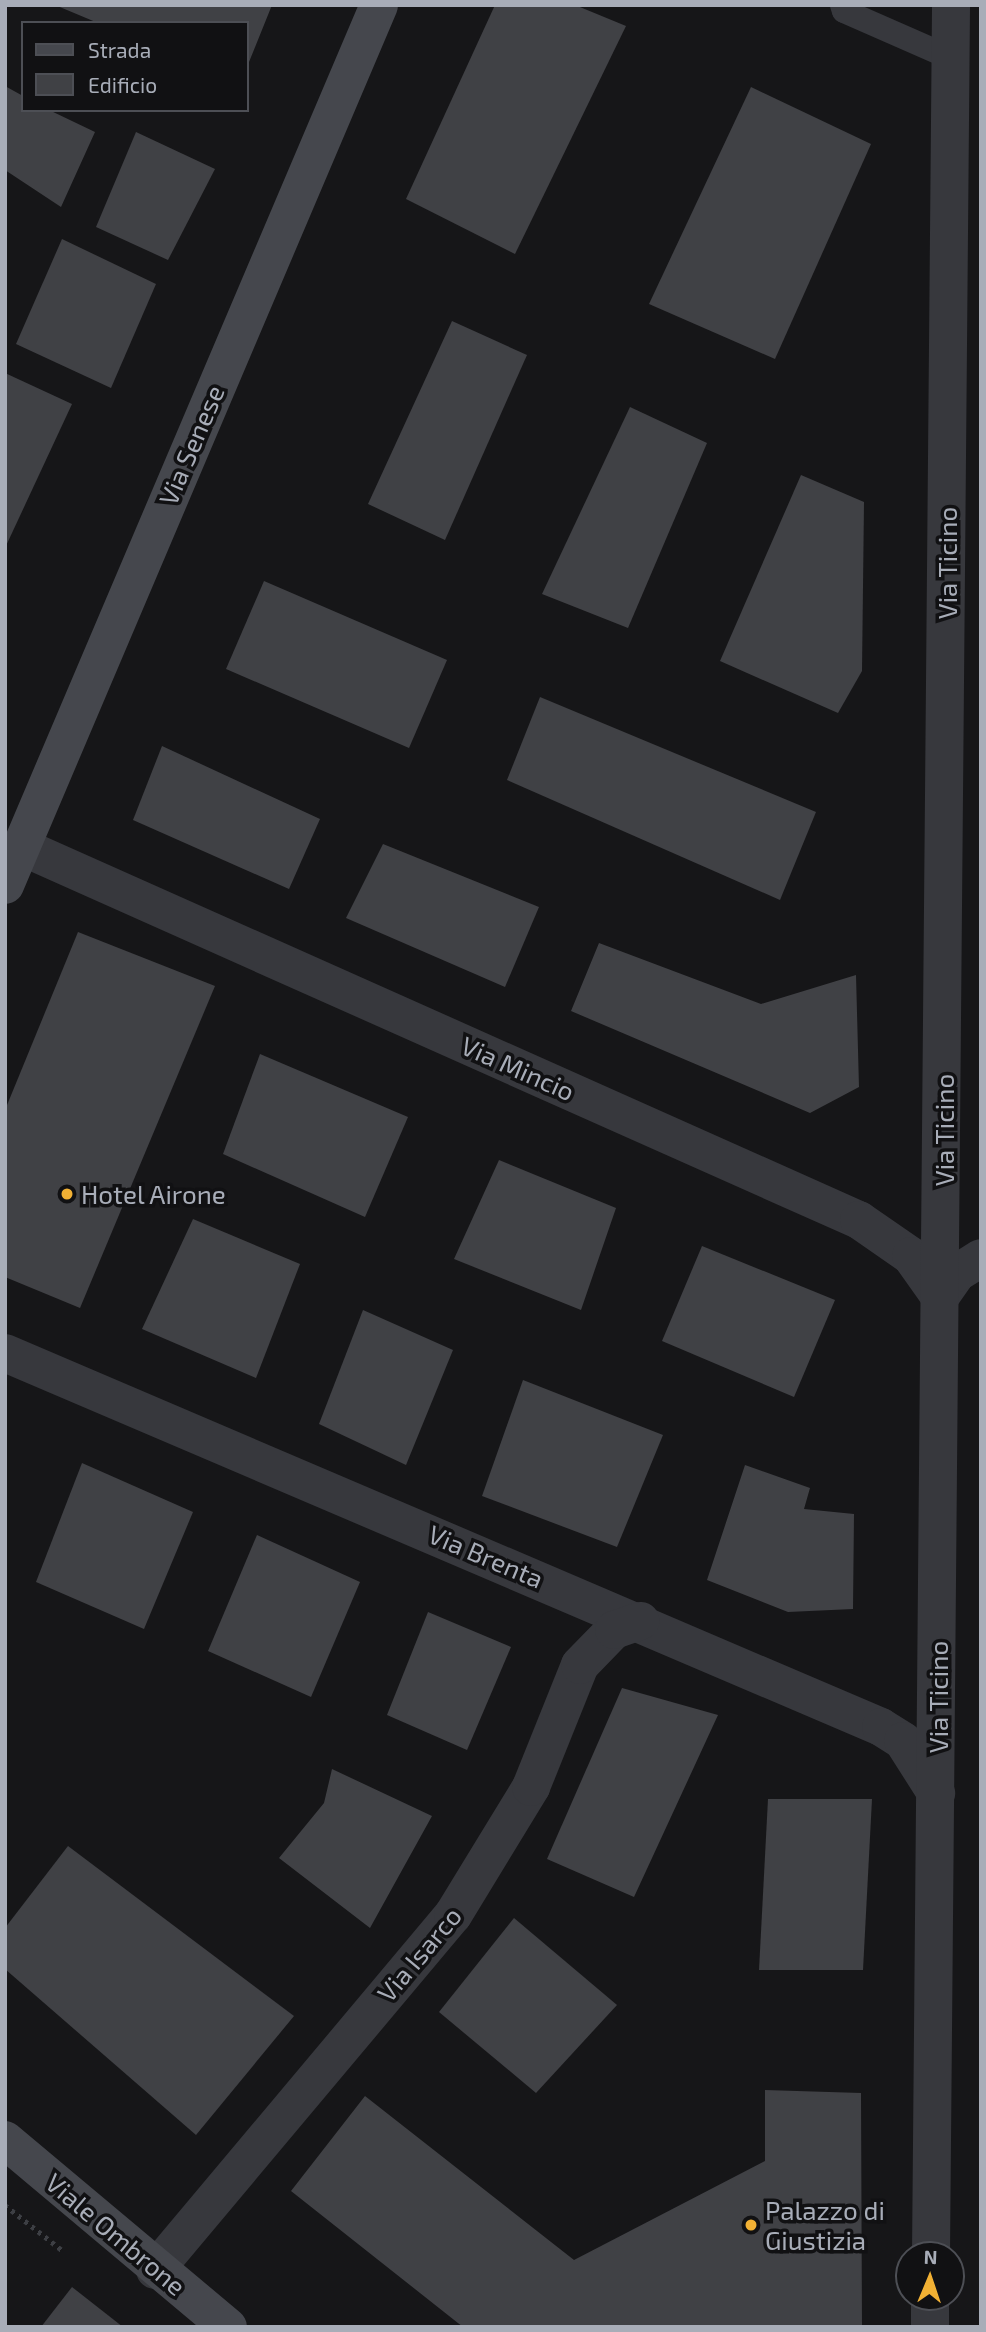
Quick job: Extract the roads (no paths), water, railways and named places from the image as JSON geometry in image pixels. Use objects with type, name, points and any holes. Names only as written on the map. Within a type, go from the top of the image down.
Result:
[{"type":"main road","name":"Via Senese","points":[[5,886],[379,5]]},
{"type":"main road","name":"Viale Ombrone","points":[[5,2140],[155,2270],[228,2327]]},
{"type":"street","name":"Via Ticino","points":[[931,2241],[951,5]]},
{"type":"street","name":"Via Mincio","points":[[20,846],[859,1220],[911,1255],[940,1297]]},
{"type":"street","points":[[940,1297],[957,1273],[981,1258]]},
{"type":"street","name":"Via Brenta","points":[[5,1353],[640,1621],[881,1727],[904,1741],[937,1796]]},
{"type":"street","name":"Via Isarco","points":[[155,2270],[453,1915],[531,1787],[580,1665],[606,1636],[640,1621]]},
{"type":"lane","points":[[842,5],[844,11],[951,58]]},
{"type":"place","name":"Hotel Airone","points":[[67,1194]]},
{"type":"place","name":"Palazzo di Giustizia","points":[[751,2225]]}]
